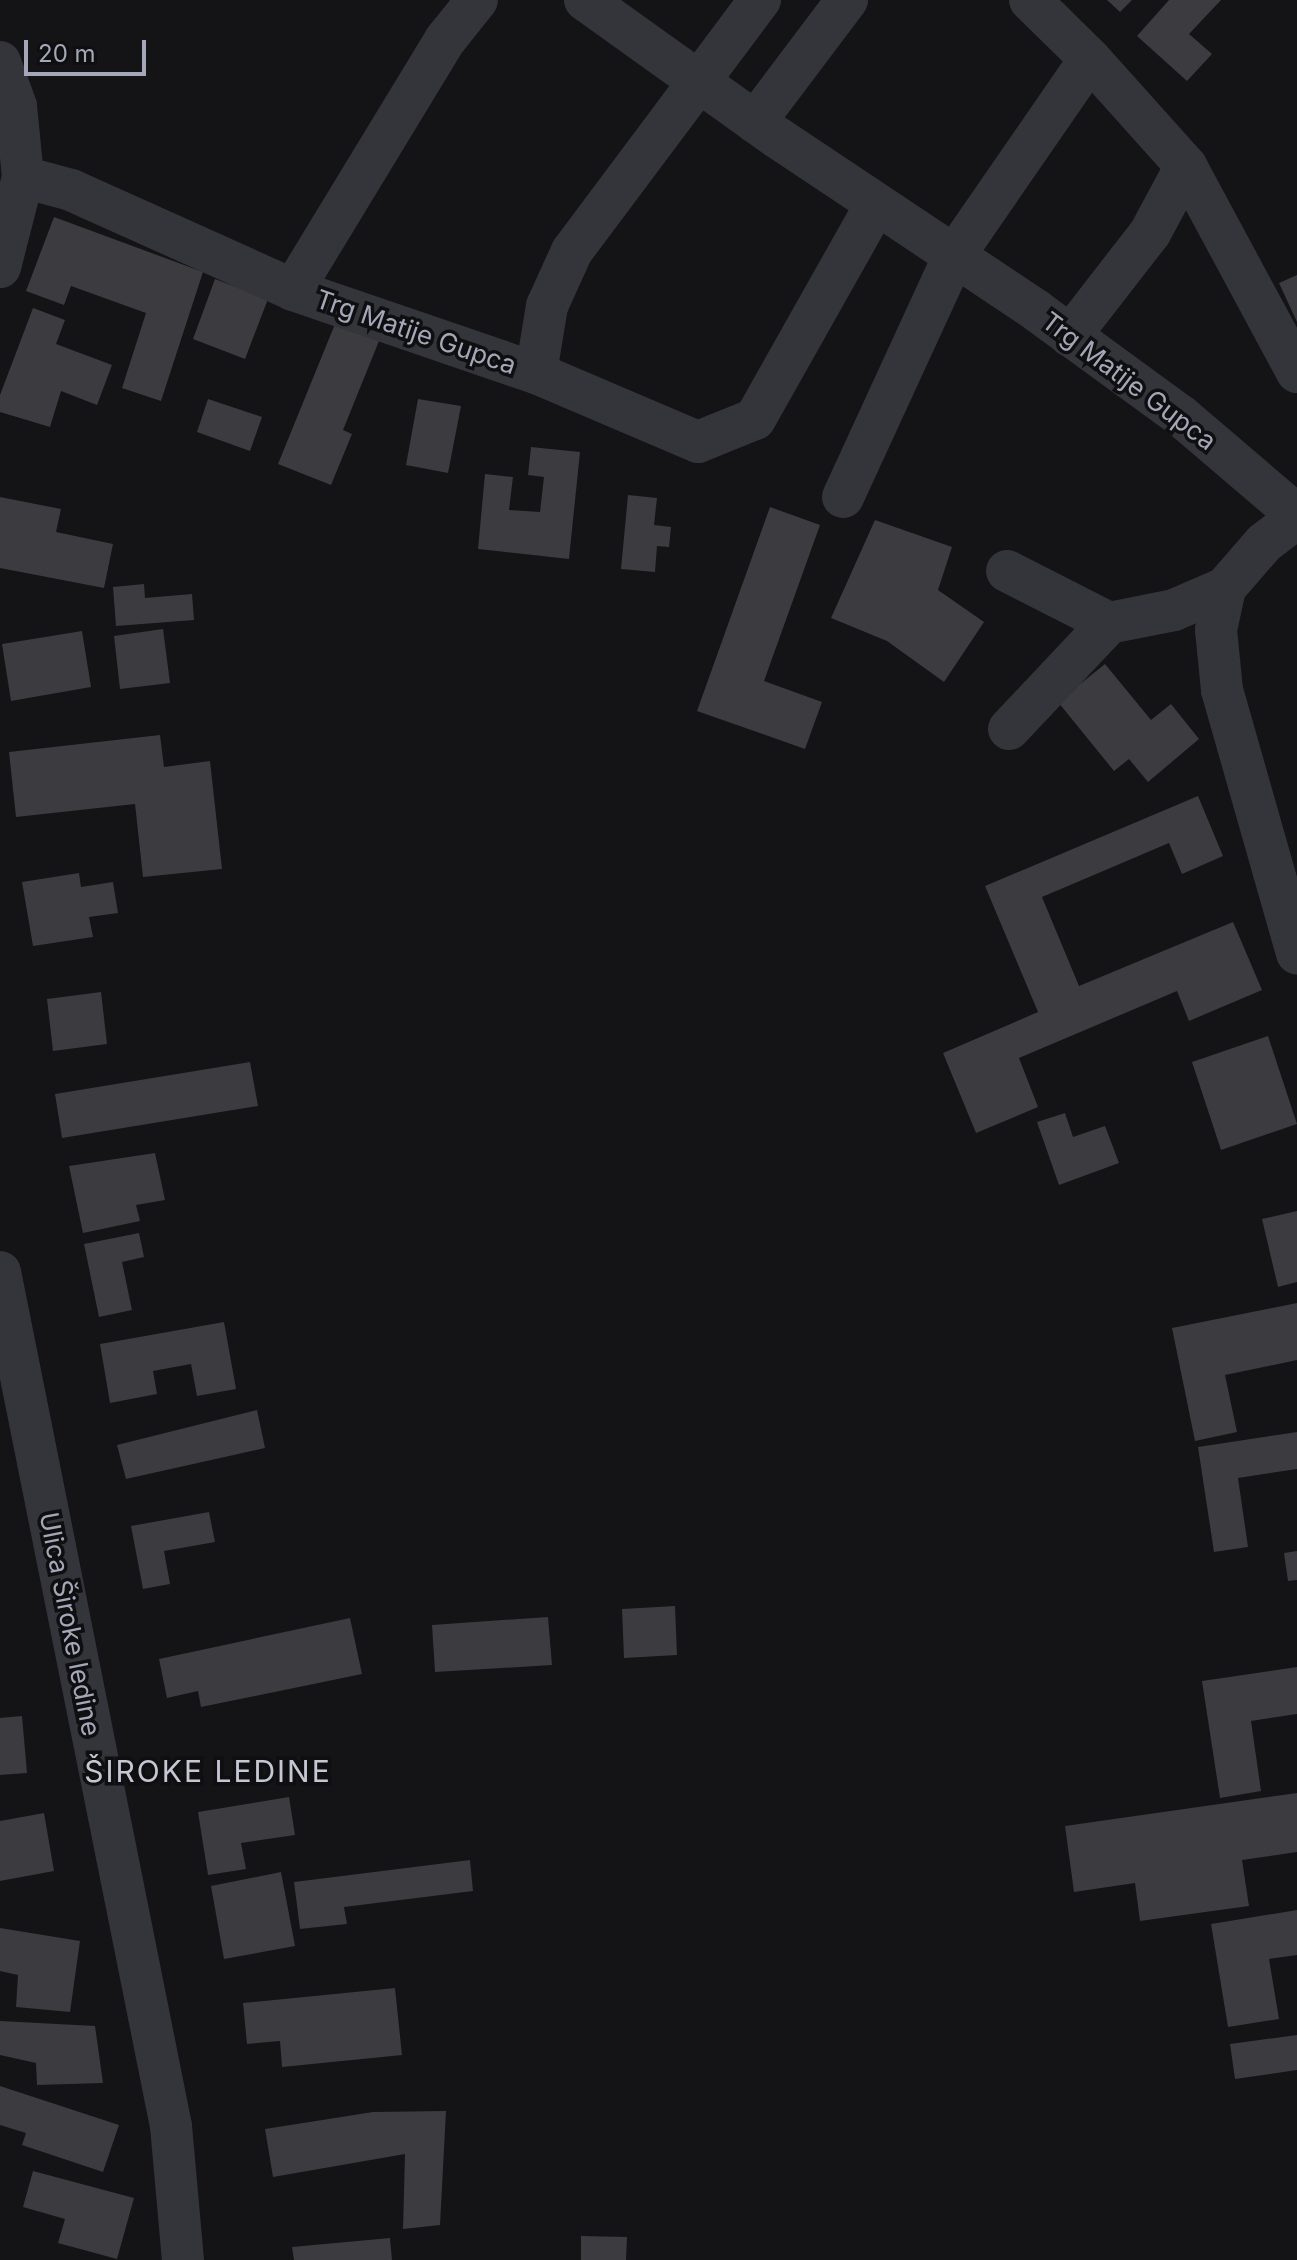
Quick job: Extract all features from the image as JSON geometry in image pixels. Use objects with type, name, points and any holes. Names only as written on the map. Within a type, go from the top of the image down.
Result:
[{"type":"street","name":"Trg Matije Gupca","points":[[293,290],[445,40],[477,0]]},
{"type":"street","name":"Trg Matije Gupca","points":[[585,0],[755,122],[1070,336],[1181,416],[1297,517],[1264,543],[1225,588],[1216,630],[1222,690],[1297,954]]},
{"type":"street","name":"Trg Matije Gupca","points":[[23,177],[71,190],[293,290],[536,373],[547,306],[572,251],[760,0]]},
{"type":"street","points":[[755,122],[847,0]]},
{"type":"street","points":[[1030,0],[1090,59],[1186,166],[1297,372]]},
{"type":"street","points":[[843,497],[954,256],[1045,119],[1090,59]]},
{"type":"street","points":[[0,62],[16,106],[23,177],[0,267]]},
{"type":"street","points":[[1070,336],[1150,233],[1186,166]]},
{"type":"street","points":[[536,373],[698,442],[755,419],[876,204]]},
{"type":"street","points":[[1007,571],[1109,623]]},
{"type":"street","points":[[1009,729],[1109,623],[1174,610],[1225,588]]},
{"type":"street","name":"Ulica Široke ledine","points":[[0,1272],[171,2126],[183,2260]]},
{"type":"building","points":[[1107,0],[1132,0],[1120,12]]},
{"type":"building","points":[[1169,0],[1221,0],[1189,34],[1212,54],[1187,81],[1137,36]]},
{"type":"building","points":[[54,217],[203,272],[161,401],[122,388],[146,313],[71,286],[64,305],[26,291]]},
{"type":"building","points":[[1297,275],[1297,322],[1279,283]]},
{"type":"building","points":[[215,279],[268,299],[245,359],[193,339]]},
{"type":"building","points":[[33,308],[65,320],[56,344],[112,365],[97,405],[61,391],[50,427],[0,412],[0,395]]},
{"type":"building","points":[[335,324],[379,341],[343,430],[352,434],[331,485],[278,464]]},
{"type":"building","points":[[208,399],[262,417],[250,451],[197,432]]},
{"type":"building","points":[[418,399],[461,406],[448,473],[406,465]]},
{"type":"building","points":[[531,447],[580,452],[569,559],[478,549],[485,474],[513,477],[509,510],[540,512],[544,477],[528,475]]},
{"type":"building","points":[[628,495],[657,498],[654,525],[671,527],[669,547],[657,546],[655,572],[621,569]]},
{"type":"building","points":[[0,497],[61,509],[56,532],[113,544],[104,588],[0,568]]},
{"type":"building","points":[[770,507],[820,525],[764,681],[822,702],[805,749],[697,711]]},
{"type":"building","points":[[875,520],[952,547],[938,590],[984,622],[944,682],[887,641],[831,618]]},
{"type":"building","points":[[144,584],[145,598],[192,594],[194,620],[116,626],[113,587]]},
{"type":"building","points":[[163,629],[170,683],[120,689],[114,636]]},
{"type":"building","points":[[82,631],[91,687],[11,701],[2,644]]},
{"type":"building","points":[[1105,664],[1151,720],[1171,704],[1199,739],[1148,782],[1129,759],[1114,771],[1058,702]]},
{"type":"building","points":[[160,735],[164,767],[210,761],[222,869],[143,877],[135,804],[16,817],[9,752]]},
{"type":"building","points":[[1198,796],[1223,856],[1182,874],[1169,843],[1042,897],[1079,986],[1233,922],[1262,990],[1189,1021],[1177,991],[1019,1058],[1038,1107],[976,1133],[943,1053],[1038,1012],[985,886]]},
{"type":"building","points":[[79,873],[81,887],[113,882],[118,913],[89,917],[93,937],[33,946],[22,882]]},
{"type":"building","points":[[101,992],[107,1044],[53,1051],[47,999]]},
{"type":"building","points":[[1268,1036],[1297,1124],[1221,1150],[1192,1062]]},
{"type":"building","points":[[250,1062],[258,1106],[62,1138],[55,1094]]},
{"type":"building","points":[[1065,1113],[1073,1137],[1105,1126],[1119,1163],[1059,1185],[1037,1122]]},
{"type":"building","points":[[155,1153],[165,1200],[136,1205],[140,1221],[83,1233],[69,1166]]},
{"type":"building","points":[[1297,1211],[1297,1282],[1278,1287],[1262,1219]]},
{"type":"building","points":[[139,1233],[144,1257],[122,1262],[132,1310],[99,1317],[84,1244]]},
{"type":"building","points":[[1297,1303],[1297,1360],[1225,1375],[1237,1432],[1195,1441],[1172,1328]]},
{"type":"building","points":[[224,1322],[236,1389],[197,1396],[191,1364],[153,1371],[157,1394],[110,1403],[100,1344]]},
{"type":"building","points":[[257,1410],[265,1448],[126,1479],[117,1445]]},
{"type":"building","points":[[1297,1432],[1297,1469],[1238,1478],[1248,1547],[1214,1552],[1198,1447]]},
{"type":"building","points":[[209,1512],[215,1542],[164,1551],[170,1584],[143,1589],[131,1526]]},
{"type":"building","points":[[1297,1551],[1297,1580],[1288,1581],[1284,1553]]},
{"type":"building","points":[[675,1606],[677,1655],[624,1658],[622,1609]]},
{"type":"building","points":[[548,1617],[552,1665],[435,1672],[432,1625]]},
{"type":"building","points":[[350,1618],[362,1674],[201,1707],[198,1691],[167,1698],[159,1659]]},
{"type":"building","points":[[1297,1667],[1297,1714],[1251,1721],[1261,1791],[1220,1798],[1202,1681]]},
{"type":"building","points":[[22,1716],[27,1773],[0,1775],[0,1718]]},
{"type":"building","points":[[1297,1793],[1297,1852],[1242,1860],[1249,1906],[1140,1921],[1135,1883],[1074,1892],[1065,1826]]},
{"type":"building","points":[[289,1797],[295,1835],[241,1843],[246,1869],[208,1875],[198,1812]]},
{"type":"building","points":[[44,1813],[54,1871],[0,1881],[0,1821]]},
{"type":"building","points":[[470,1860],[473,1891],[344,1907],[347,1924],[300,1929],[294,1882]]},
{"type":"building","points":[[281,1872],[295,1946],[224,1959],[211,1886]]},
{"type":"building","points":[[1297,1910],[1297,1955],[1269,1959],[1279,2019],[1228,2027],[1211,1924]]},
{"type":"building","points":[[0,1928],[80,1941],[70,2012],[16,2007],[18,1975],[0,1971]]},
{"type":"building","points":[[395,1988],[402,2055],[282,2067],[280,2041],[247,2044],[243,2003]]},
{"type":"building","points":[[0,2021],[95,2026],[103,2083],[37,2085],[36,2063],[0,2055]]},
{"type":"building","points":[[1297,2035],[1297,2070],[1235,2079],[1230,2044]]},
{"type":"building","points":[[0,2086],[119,2125],[103,2172],[22,2145],[26,2133],[0,2125]]},
{"type":"building","points":[[446,2111],[440,2225],[403,2229],[405,2154],[273,2177],[265,2129],[373,2112]]},
{"type":"building","points":[[33,2171],[134,2198],[117,2259],[58,2243],[65,2219],[23,2207]]},
{"type":"building","points":[[581,2236],[627,2237],[626,2260],[581,2260]]},
{"type":"building","points":[[390,2238],[392,2260],[294,2260],[292,2247]]},
{"type":"district","name":"ŠIROKE LEDINE","points":[[208,1771]]}]
